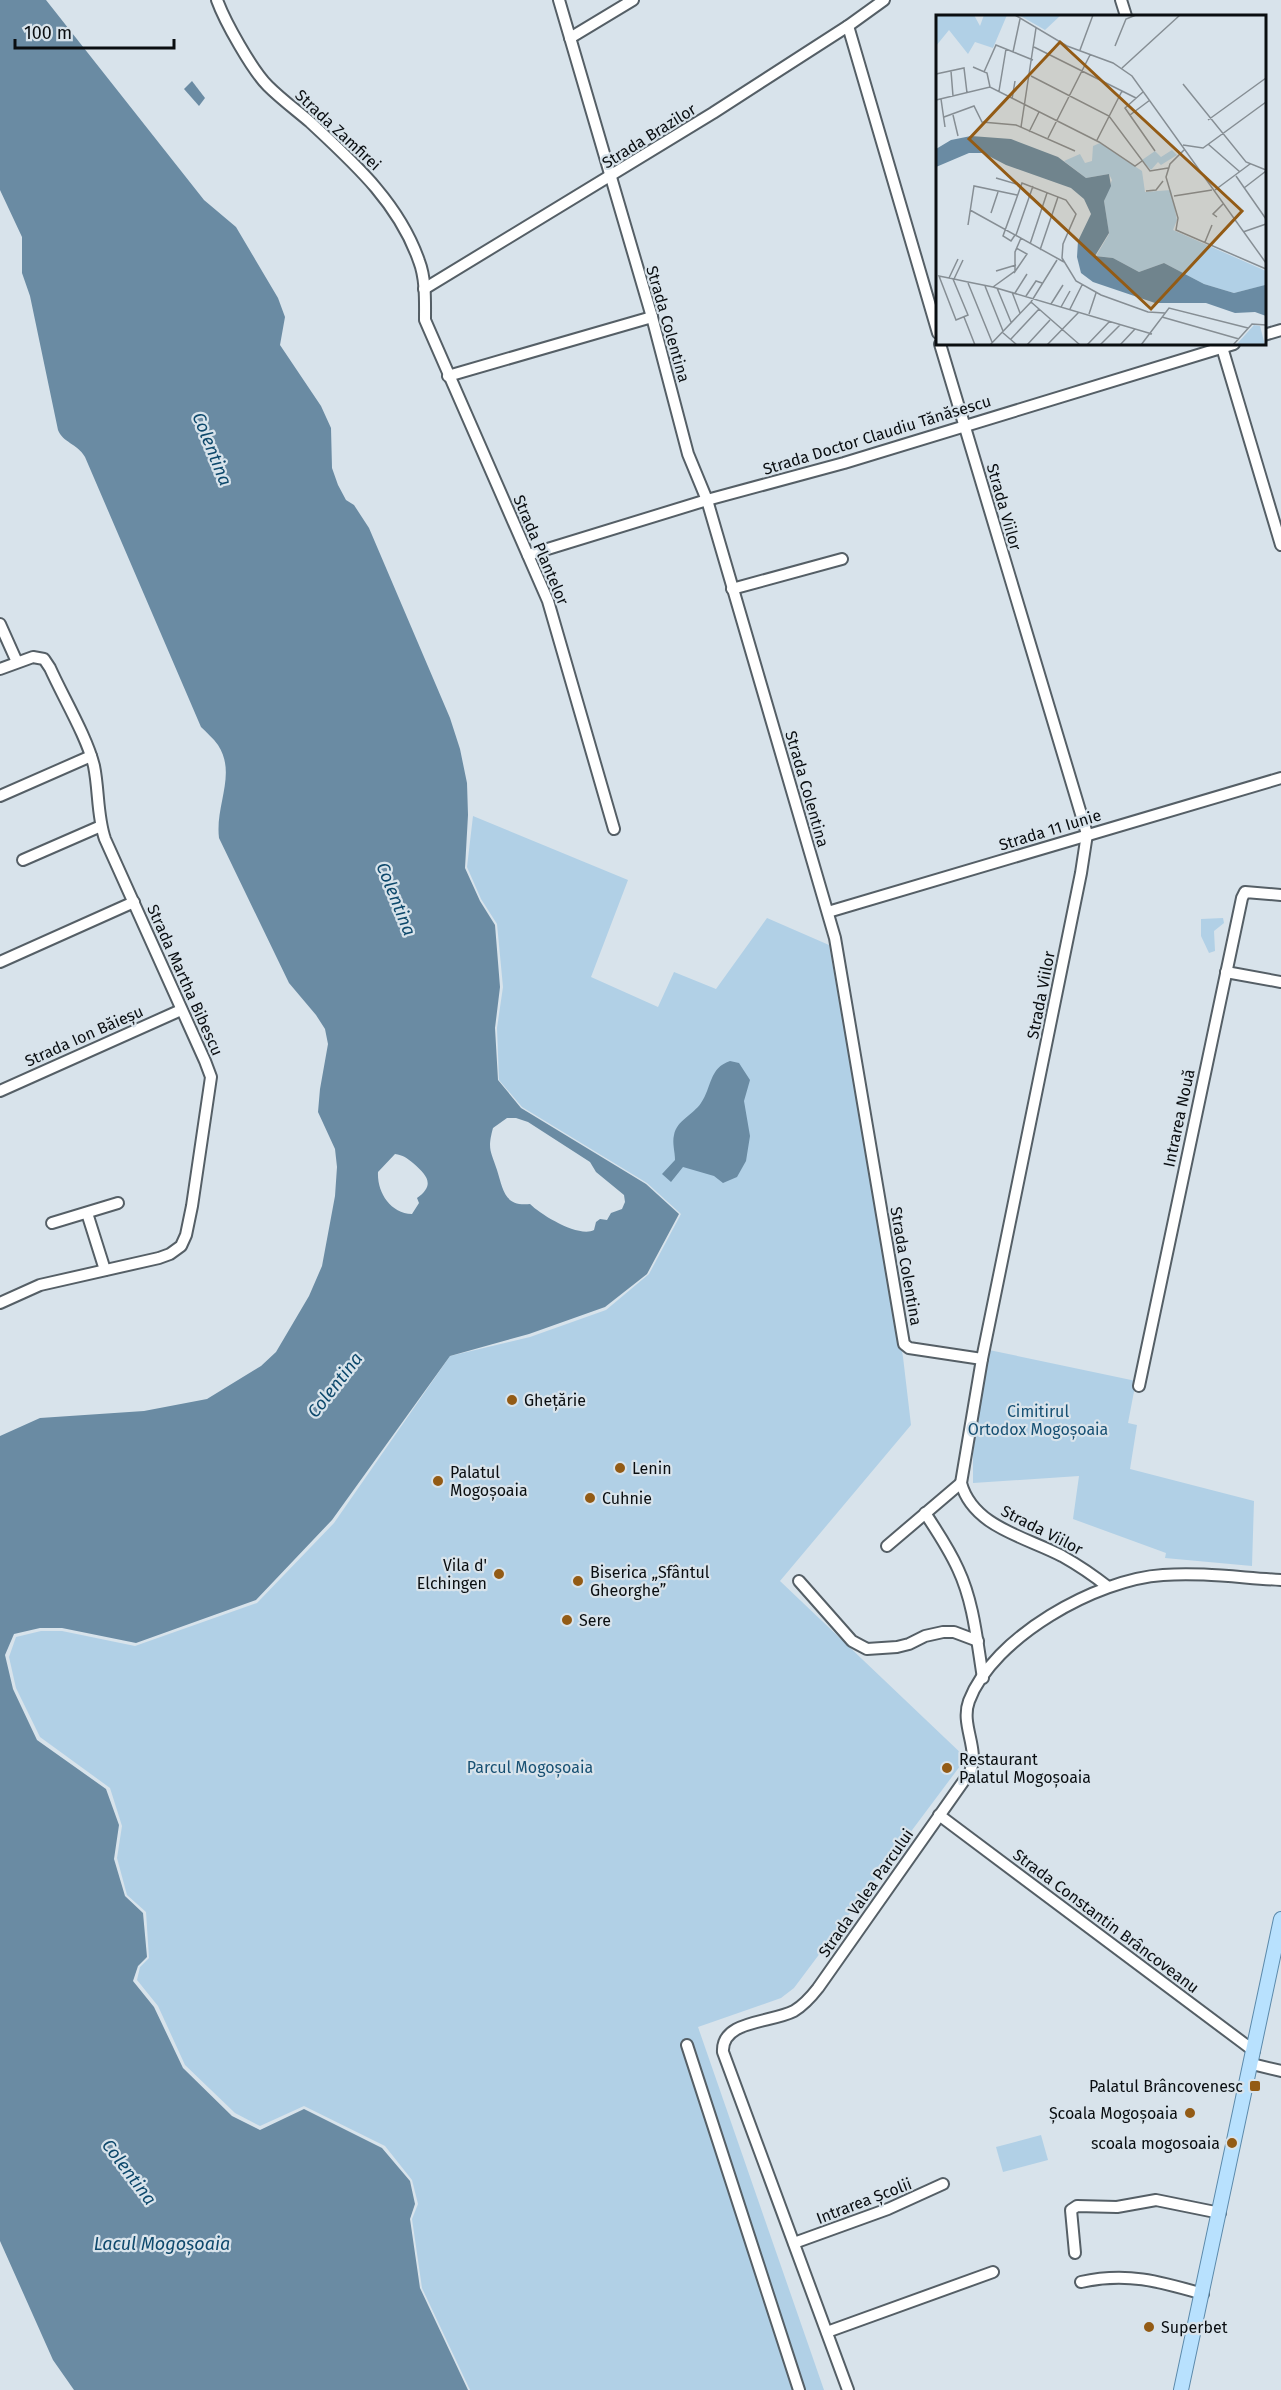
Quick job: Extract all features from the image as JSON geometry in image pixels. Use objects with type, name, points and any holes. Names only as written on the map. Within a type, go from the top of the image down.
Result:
[{"type":"main road","points":[[1181,2390],[1281,1919]]},
{"type":"street","name":"Strada Zamfirei","points":[[217,0],[222,13],[267,85],[377,186],[393,207],[420,262],[424,289]]},
{"type":"street","name":"Strada Colentina","points":[[559,0],[652,317],[688,454],[707,500],[835,938],[904,1344],[909,1348],[982,1359]]},
{"type":"street","points":[[570,38],[633,0]]},
{"type":"street","name":"Strada Brazilor","points":[[424,289],[611,177],[848,26],[884,0]]},
{"type":"street","points":[[1121,0],[1126,15]]},
{"type":"street","points":[[848,26],[936,326]]},
{"type":"street","name":"Strada Plantelor","points":[[424,289],[425,320],[548,601],[614,829]]},
{"type":"street","points":[[448,376],[652,317]]},
{"type":"street","points":[[1266,334],[1281,330]]},
{"type":"street","name":"Strada Viilor","points":[[940,345],[1087,834],[982,1359],[961,1482],[968,1501],[995,1525],[1062,1556],[1108,1587]]},
{"type":"street","points":[[1222,345],[1281,545]]},
{"type":"street","name":"Strada Doctor Claudiu Tănăsescu","points":[[528,555],[707,500],[844,463],[1222,345]]},
{"type":"street","points":[[732,589],[843,559]]},
{"type":"street","points":[[0,624],[17,662],[0,669]]},
{"type":"street","name":"Strada Martha Bibescu","points":[[0,1303],[40,1285],[170,1254],[181,1246],[186,1235],[192,1206],[211,1077],[100,826],[91,756],[50,668],[44,659],[33,657],[17,662]]},
{"type":"street","points":[[0,796],[91,756]]},
{"type":"street","name":"Strada 11 Iunie","points":[[828,912],[1281,778]]},
{"type":"street","points":[[23,860],[100,826]]},
{"type":"street","name":"Intrarea Nouă","points":[[1139,1386],[1242,898],[1245,892],[1281,895]]},
{"type":"street","points":[[0,962],[134,902]]},
{"type":"street","points":[[1226,972],[1281,982]]},
{"type":"street","name":"Strada Ion Băieșu","points":[[0,1090],[181,1010]]},
{"type":"street","points":[[52,1223],[118,1203]]},
{"type":"street","points":[[87,1213],[105,1270]]},
{"type":"street","points":[[887,1546],[961,1482]]},
{"type":"street","points":[[925,1513],[959,1570],[966,1589],[978,1641],[983,1678]]},
{"type":"street","name":"Strada Valea Parcului","points":[[848,2390],[723,2052],[725,2037],[733,2030],[793,2011],[810,1998],[973,1765],[974,1756],[966,1712],[971,1695],[1003,1652],[1024,1633],[1066,1607],[1108,1587],[1143,1577],[1162,1575],[1281,1580]]},
{"type":"street","points":[[799,1581],[852,1641],[867,1649],[897,1647],[943,1632],[954,1632],[978,1641]]},
{"type":"street","name":"Strada Constantin Brâncoveanu","points":[[939,1815],[1253,2058],[1281,2071]]},
{"type":"street","points":[[687,2045],[799,2390]]},
{"type":"street","name":"Intrarea Școlii","points":[[794,2243],[879,2213],[943,2184]]},
{"type":"street","points":[[1075,2253],[1071,2210],[1077,2206],[1117,2207],[1134,2205],[1144,2200],[1156,2200],[1220,2213]]},
{"type":"street","points":[[827,2332],[993,2272]]},
{"type":"street","points":[[1081,2282],[1127,2276],[1203,2294]]},
{"type":"green space","name":"Parcul Mogoșoaia","points":[[473,816],[628,880],[591,977],[658,1007],[674,972],[716,989],[767,918],[829,945],[903,1357],[911,1425],[780,1581],[966,1758],[794,1988],[781,1998],[698,2027],[824,2390],[470,2390],[422,2288],[412,2219],[418,2204],[412,2180],[385,2146],[304,2106],[260,2126],[235,2113],[185,2065],[158,2006],[137,1980],[140,1967],[149,1958],[146,1912],[127,1895],[117,1858],[122,1826],[110,1788],[40,1737],[16,1688],[9,1657],[16,1637],[41,1631],[62,1631],[135,1646],[257,1603],[334,1523],[450,1356],[530,1337],[606,1310],[649,1274],[681,1214],[647,1183],[522,1107],[499,1080],[497,1028],[503,987],[497,924],[481,899],[467,867]]},
{"type":"green space","points":[[1223,918],[1224,923],[1214,931],[1215,951],[1209,953],[1201,936],[1201,919]]},
{"type":"green space","name":"Cimitirul Ortodox Mogoșoaia","points":[[989,1350],[1136,1381],[1128,1423],[1137,1425],[1130,1469],[1254,1501],[1252,1566],[1165,1558],[1166,1553],[1073,1519],[1079,1476],[973,1483],[973,1453]]},
{"type":"green space","points":[[1041,2135],[1048,2160],[1003,2172],[996,2147]]},
{"type":"water","name":"Lacul Mogoșoaia","points":[[0,0],[46,0],[204,200],[236,227],[278,298],[285,317],[280,345],[321,406],[331,428],[332,468],[338,485],[346,500],[354,505],[369,528],[450,718],[460,749],[467,783],[465,868],[480,901],[495,925],[500,987],[495,1028],[498,1080],[521,1108],[646,1184],[679,1214],[647,1274],[605,1307],[529,1334],[450,1356],[332,1520],[256,1600],[136,1643],[62,1628],[40,1628],[14,1634],[5,1655],[13,1689],[37,1740],[106,1789],[119,1825],[114,1859],[125,1896],[143,1913],[147,1957],[138,1966],[133,1981],[154,2007],[183,2068],[232,2116],[260,2130],[304,2109],[382,2148],[410,2181],[415,2204],[410,2219],[420,2288],[468,2390],[74,2390],[53,2360],[0,2241],[0,1436],[40,1418],[144,1411],[207,1399],[261,1366],[276,1352],[309,1296],[322,1266],[335,1196],[337,1167],[335,1149],[318,1112],[328,1044],[325,1029],[289,983],[219,838],[226,778],[223,756],[216,742],[201,727],[85,457],[82,452],[63,438],[58,430],[30,296],[22,273],[22,237],[0,190]],"holes":[[[507,1118],[528,1122],[590,1162],[596,1172],[624,1195],[625,1202],[622,1209],[611,1213],[607,1220],[600,1219],[596,1222],[594,1230],[587,1232],[560,1224],[530,1204],[515,1203],[510,1200],[503,1190],[490,1146],[493,1128]],[[395,1154],[411,1161],[426,1176],[428,1185],[417,1198],[419,1203],[412,1214],[404,1213],[391,1206],[378,1180],[378,1172]]]},
{"type":"water","points":[[192,81],[205,98],[199,106],[184,89]]},
{"type":"water","points":[[730,1061],[739,1063],[750,1080],[744,1101],[750,1136],[746,1161],[737,1177],[723,1183],[714,1176],[683,1167],[671,1182],[662,1174],[675,1160],[673,1141],[678,1125],[701,1103],[718,1068]]},
{"type":"place","name":"Ghețărie","points":[[512,1400]]},
{"type":"place","name":"Lenin","points":[[620,1468]]},
{"type":"place","name":"Palatul Mogoșoaia","points":[[438,1481]]},
{"type":"place","name":"Cuhnie","points":[[590,1498]]},
{"type":"place","name":"Vila d' Elchingen","points":[[499,1574]]},
{"type":"place","name":"Biserica „Sfântul Gheorghe”","points":[[578,1581]]},
{"type":"place","name":"Sere","points":[[567,1620]]},
{"type":"place","name":"Restaurant Palatul Mogoșoaia","points":[[947,1768]]},
{"type":"place","name":"Palatul Brâncovenesc","points":[[1255,2086]]},
{"type":"place","name":"Școala Mogoșoaia","points":[[1190,2113]]},
{"type":"place","name":"scoala mogosoaia","points":[[1232,2143]]},
{"type":"place","name":"Superbet","points":[[1149,2327]]},
{"type":"water label","name":"Colentina","points":[[212,449]]},
{"type":"water label","name":"Colentina","points":[[396,899]]},
{"type":"water label","name":"Colentina","points":[[335,1385]]},
{"type":"water label","name":"Colentina","points":[[129,2172]]}]
